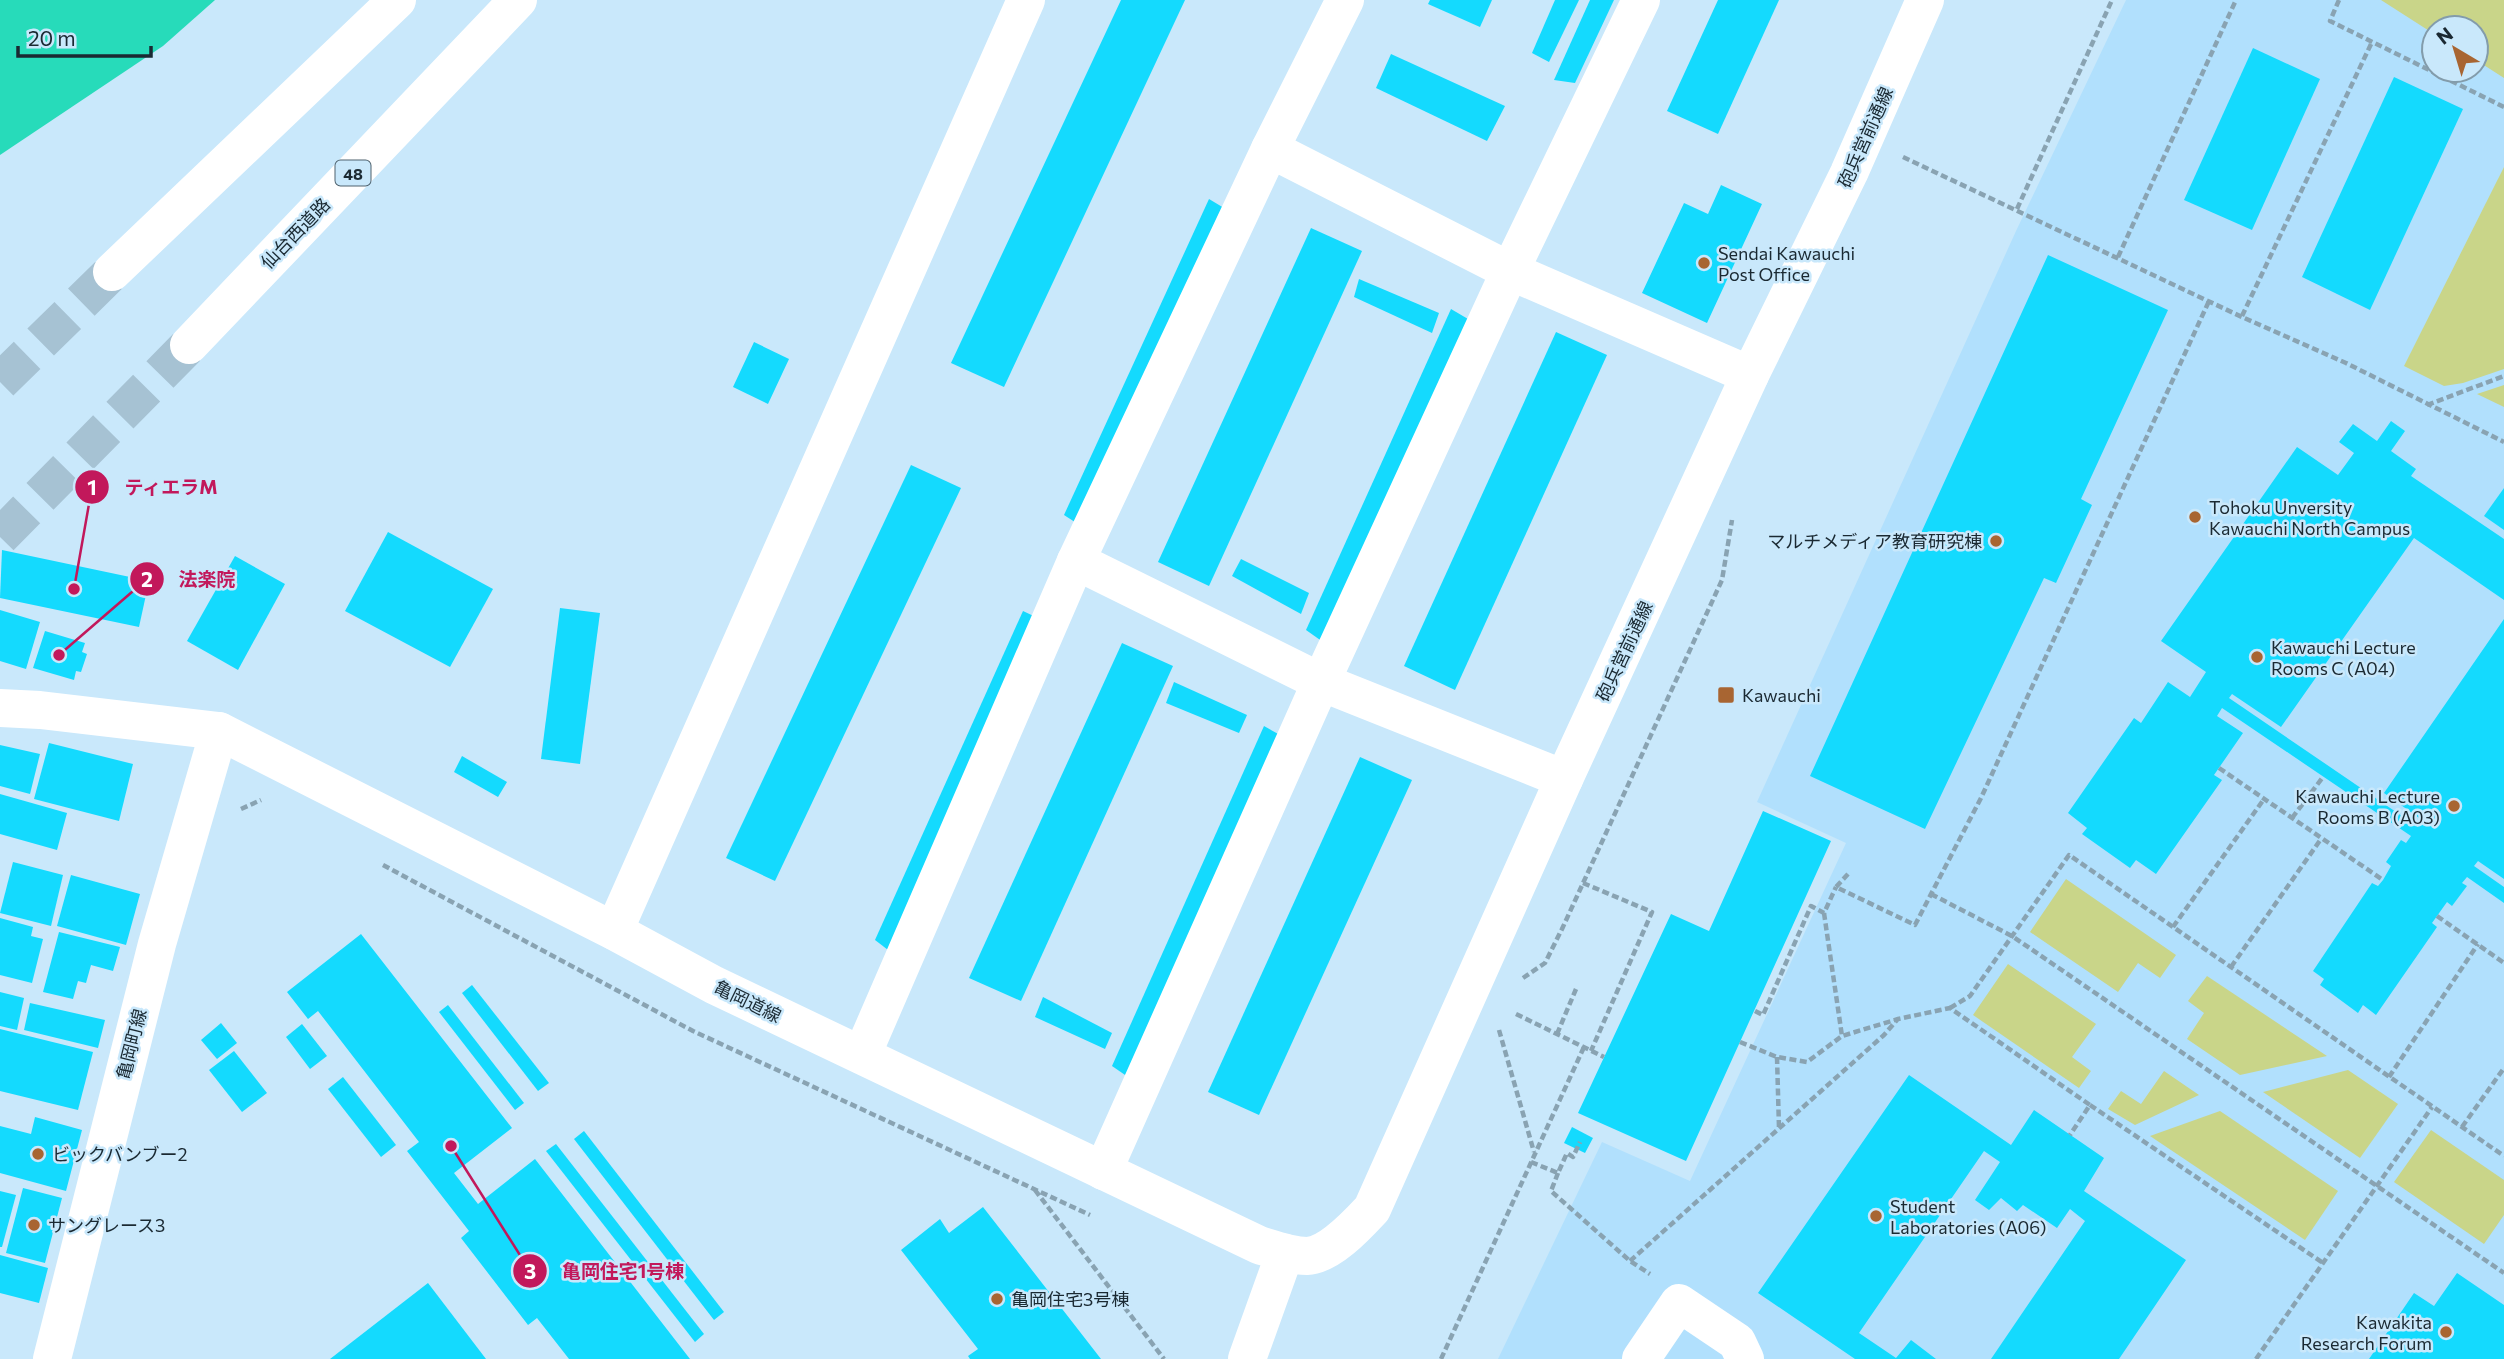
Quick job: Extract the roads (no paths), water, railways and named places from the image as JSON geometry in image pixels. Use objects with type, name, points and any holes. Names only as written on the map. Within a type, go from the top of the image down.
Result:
[{"type":"main road","points":[[113,272],[397,0]]},
{"type":"main road","name":"仙台西道路","points":[[189,345],[518,0]]},
{"type":"main road","points":[[614,931],[1026,0]]},
{"type":"main road","points":[[862,1055],[1076,561],[1270,149],[1345,0]]},
{"type":"main road","points":[[1103,1171],[1321,682],[1510,271],[1641,0]]},
{"type":"main road","name":"砲兵営前通線","points":[[1285,1253],[1310,1256],[1345,1239],[1372,1209],[1564,779],[1751,375],[1849,173],[1925,0]]},
{"type":"main road","points":[[1270,149],[1510,271],[1751,375]]},
{"type":"main road","points":[[1076,561],[1321,682],[1564,779]]},
{"type":"main road","name":"亀岡道線","points":[[0,708],[40,709],[219,731],[715,985],[1259,1245],[1285,1253]]},
{"type":"main road","name":"亀岡町線","points":[[52,1359],[157,944],[219,731]]},
{"type":"main road","points":[[1247,1359],[1285,1253]]},
{"type":"main road","points":[[1641,1359],[1679,1303],[1737,1342],[1745,1359]]},
{"type":"tunnel","points":[[0,382],[112,272]]},
{"type":"tunnel","points":[[0,537],[189,345]]},
{"type":"place","name":"Sendai Kawauchi Post Office","points":[[1704,263]]},
{"type":"place","name":"Tohoku Unversity Kawauchi North Campus","points":[[2195,517]]},
{"type":"place","name":"マルチメディア教育研究棟","points":[[1996,541]]},
{"type":"place","name":"ティエラM","points":[[74,589]]},
{"type":"place","name":"法楽院","points":[[59,655]]},
{"type":"place","name":"Kawauchi Lecture Rooms C (A04)","points":[[2257,657]]},
{"type":"place","name":"Kawauchi","points":[[1726,695]]},
{"type":"place","name":"Kawauchi Lecture Rooms B (A03)","points":[[2454,806]]},
{"type":"place","name":"亀岡住宅1号棟","points":[[451,1146]]},
{"type":"place","name":"ビックバンブー2","points":[[38,1154]]},
{"type":"place","name":"Student Laboratories (A06)","points":[[1876,1216]]},
{"type":"place","name":"サングレース3","points":[[34,1225]]},
{"type":"place","name":"亀岡住宅3号棟","points":[[997,1299]]},
{"type":"place","name":"Kawakita Research Forum","points":[[2446,1332]]}]
